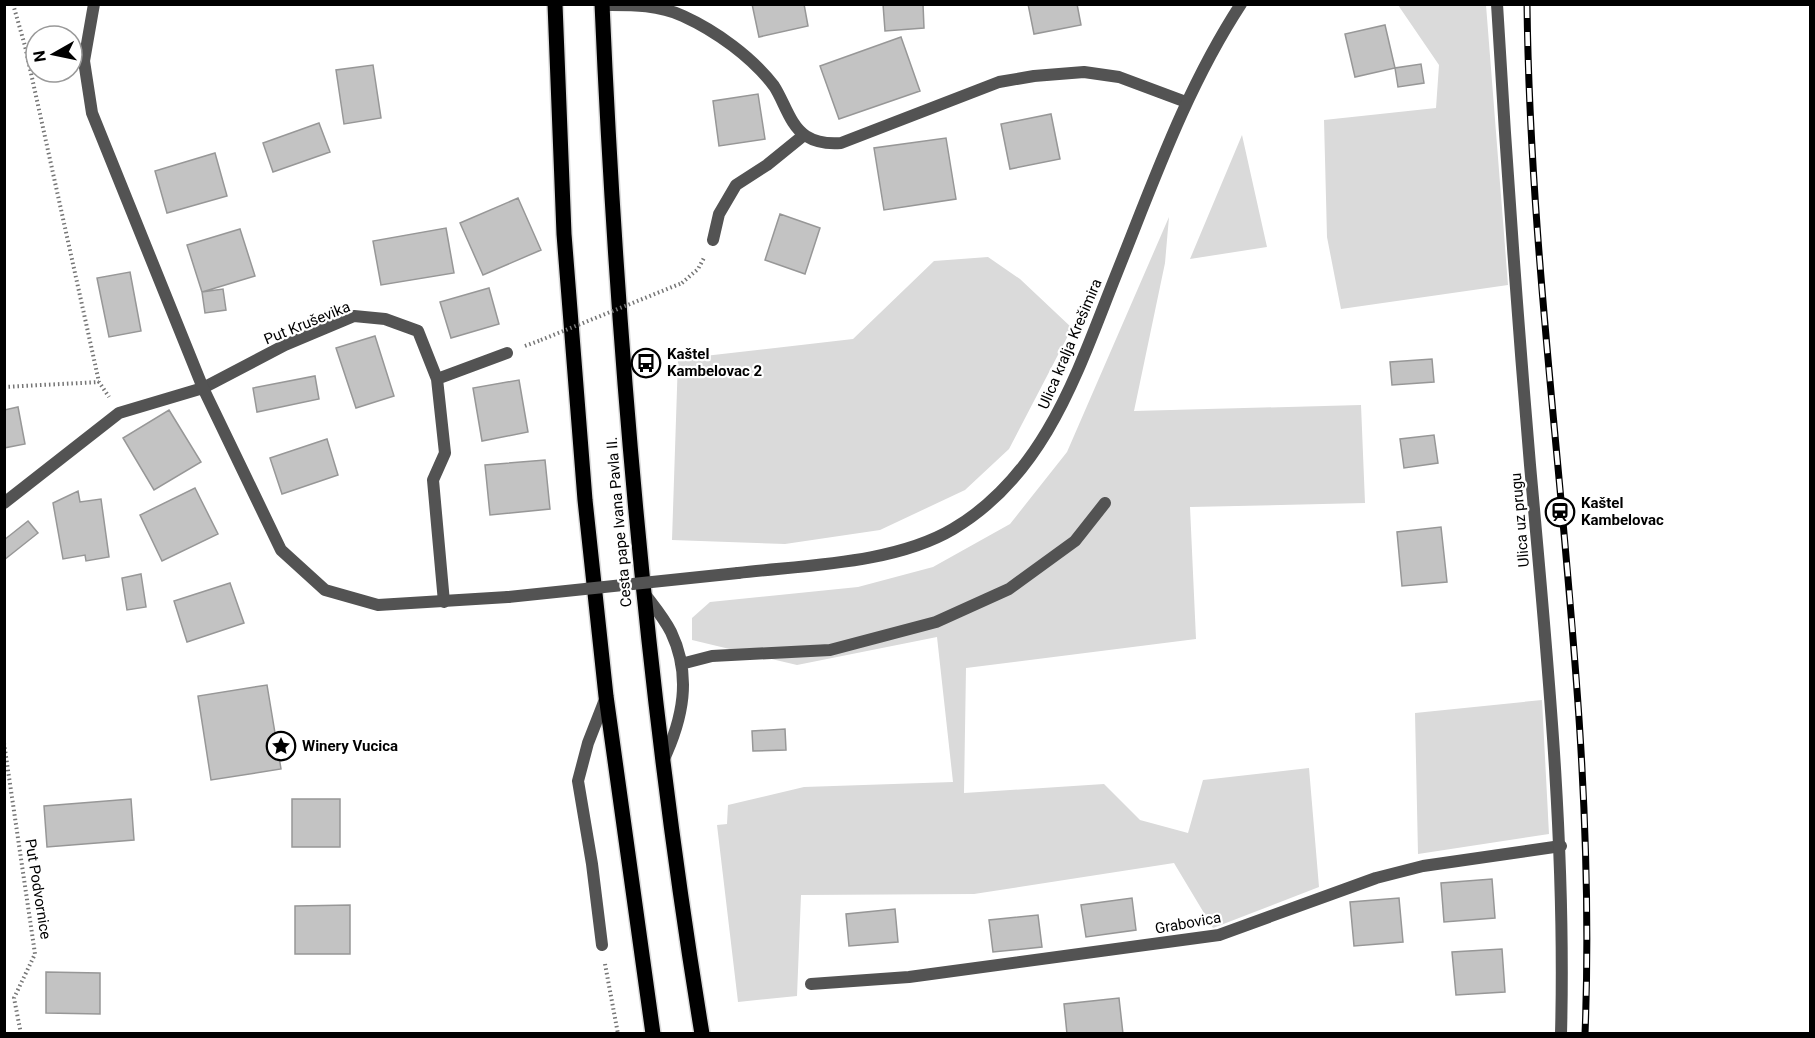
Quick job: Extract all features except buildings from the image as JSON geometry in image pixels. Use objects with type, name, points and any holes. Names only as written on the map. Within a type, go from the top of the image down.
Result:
[{"type":"main road","name":"Cesta pape Ivana Pavla II.","points":[[555,4],[564,234],[585,500],[606,696],[653,1034]]},
{"type":"main road","name":"Cesta pape Ivana Pavla II.","points":[[602,5],[612,213],[643,591],[684,926],[702,1034]]},
{"type":"street","name":"Ulica kralja Krešimira","points":[[94,4],[84,62],[92,112],[203,388],[281,550],[325,590],[378,605],[508,597],[868,557],[911,548],[952,530],[985,507],[1016,479],[1045,436],[1075,378],[1186,102],[1241,4]]},
{"type":"street","name":"Ulica uz prugu","points":[[1497,4],[1514,276],[1551,698],[1561,846],[1563,949],[1561,1034]]},
{"type":"street","points":[[602,5],[648,6],[682,15],[713,33],[746,58],[773,85],[804,135],[827,144],[841,143],[999,82],[1034,76],[1084,72],[1119,77],[1186,102]]},
{"type":"street","points":[[713,240],[719,214],[736,185],[767,165],[804,135]]},
{"type":"street","name":"Put Kruševika","points":[[4,503],[119,413],[203,388],[285,345],[354,316],[386,319],[418,331],[437,379],[445,453],[433,480],[444,602]]},
{"type":"street","points":[[437,379],[507,353]]},
{"type":"street","points":[[681,664],[712,657],[830,650],[936,622],[1009,589],[1075,541],[1105,503]]},
{"type":"street","points":[[643,591],[671,631],[681,664],[683,707],[677,732],[663,761]]},
{"type":"street","points":[[602,945],[578,781],[588,743],[606,696]]},
{"type":"street","name":"Grabovica","points":[[811,984],[909,978],[1219,935],[1376,878],[1423,866],[1561,846]]},
{"type":"path","points":[[13,4],[25,46],[99,382],[119,413]]},
{"type":"path","points":[[541,340],[682,283],[698,269],[713,240]]},
{"type":"path","points":[[4,387],[99,382]]},
{"type":"path","name":"Put Podvornice","points":[[4,743],[35,954],[14,998],[21,1034]]},
{"type":"path","points":[[602,945],[618,1034]]},
{"type":"shaded area","points":[[1398,5],[1486,5],[1508,285],[1341,309],[1327,237],[1324,120],[1436,108],[1439,65]]},
{"type":"shaded area","points":[[1242,135],[1267,247],[1190,259]]},
{"type":"shaded area","points":[[1169,217],[1165,263],[1134,411],[1361,405],[1365,503],[1190,507],[1196,639],[966,668],[964,793],[1104,784],[1140,820],[1188,833],[1203,780],[1309,768],[1319,887],[1213,928],[1174,863],[974,894],[801,895],[797,996],[738,1002],[717,825],[727,824],[728,805],[804,787],[953,782],[937,637],[797,665],[692,640],[692,618],[710,602],[858,587],[933,567],[1010,524],[1067,452]]},
{"type":"shaded area","points":[[988,257],[1020,279],[1072,328],[1009,449],[965,490],[880,530],[785,544],[672,540],[678,359],[853,339],[934,261]]},
{"type":"shaded area","points":[[1542,700],[1549,834],[1418,854],[1415,713]]},
{"type":"railway","points":[[1527,4],[1531,133],[1540,262],[1574,647],[1582,776],[1587,905],[1585,1034]]},
{"type":"place","name":"Kaštel Kambelovac 2","points":[[646,363]]},
{"type":"place","name":"Kaštel Kambelovac","points":[[1560,512]]},
{"type":"place","name":"Winery Vucica","points":[[281,746]]}]
